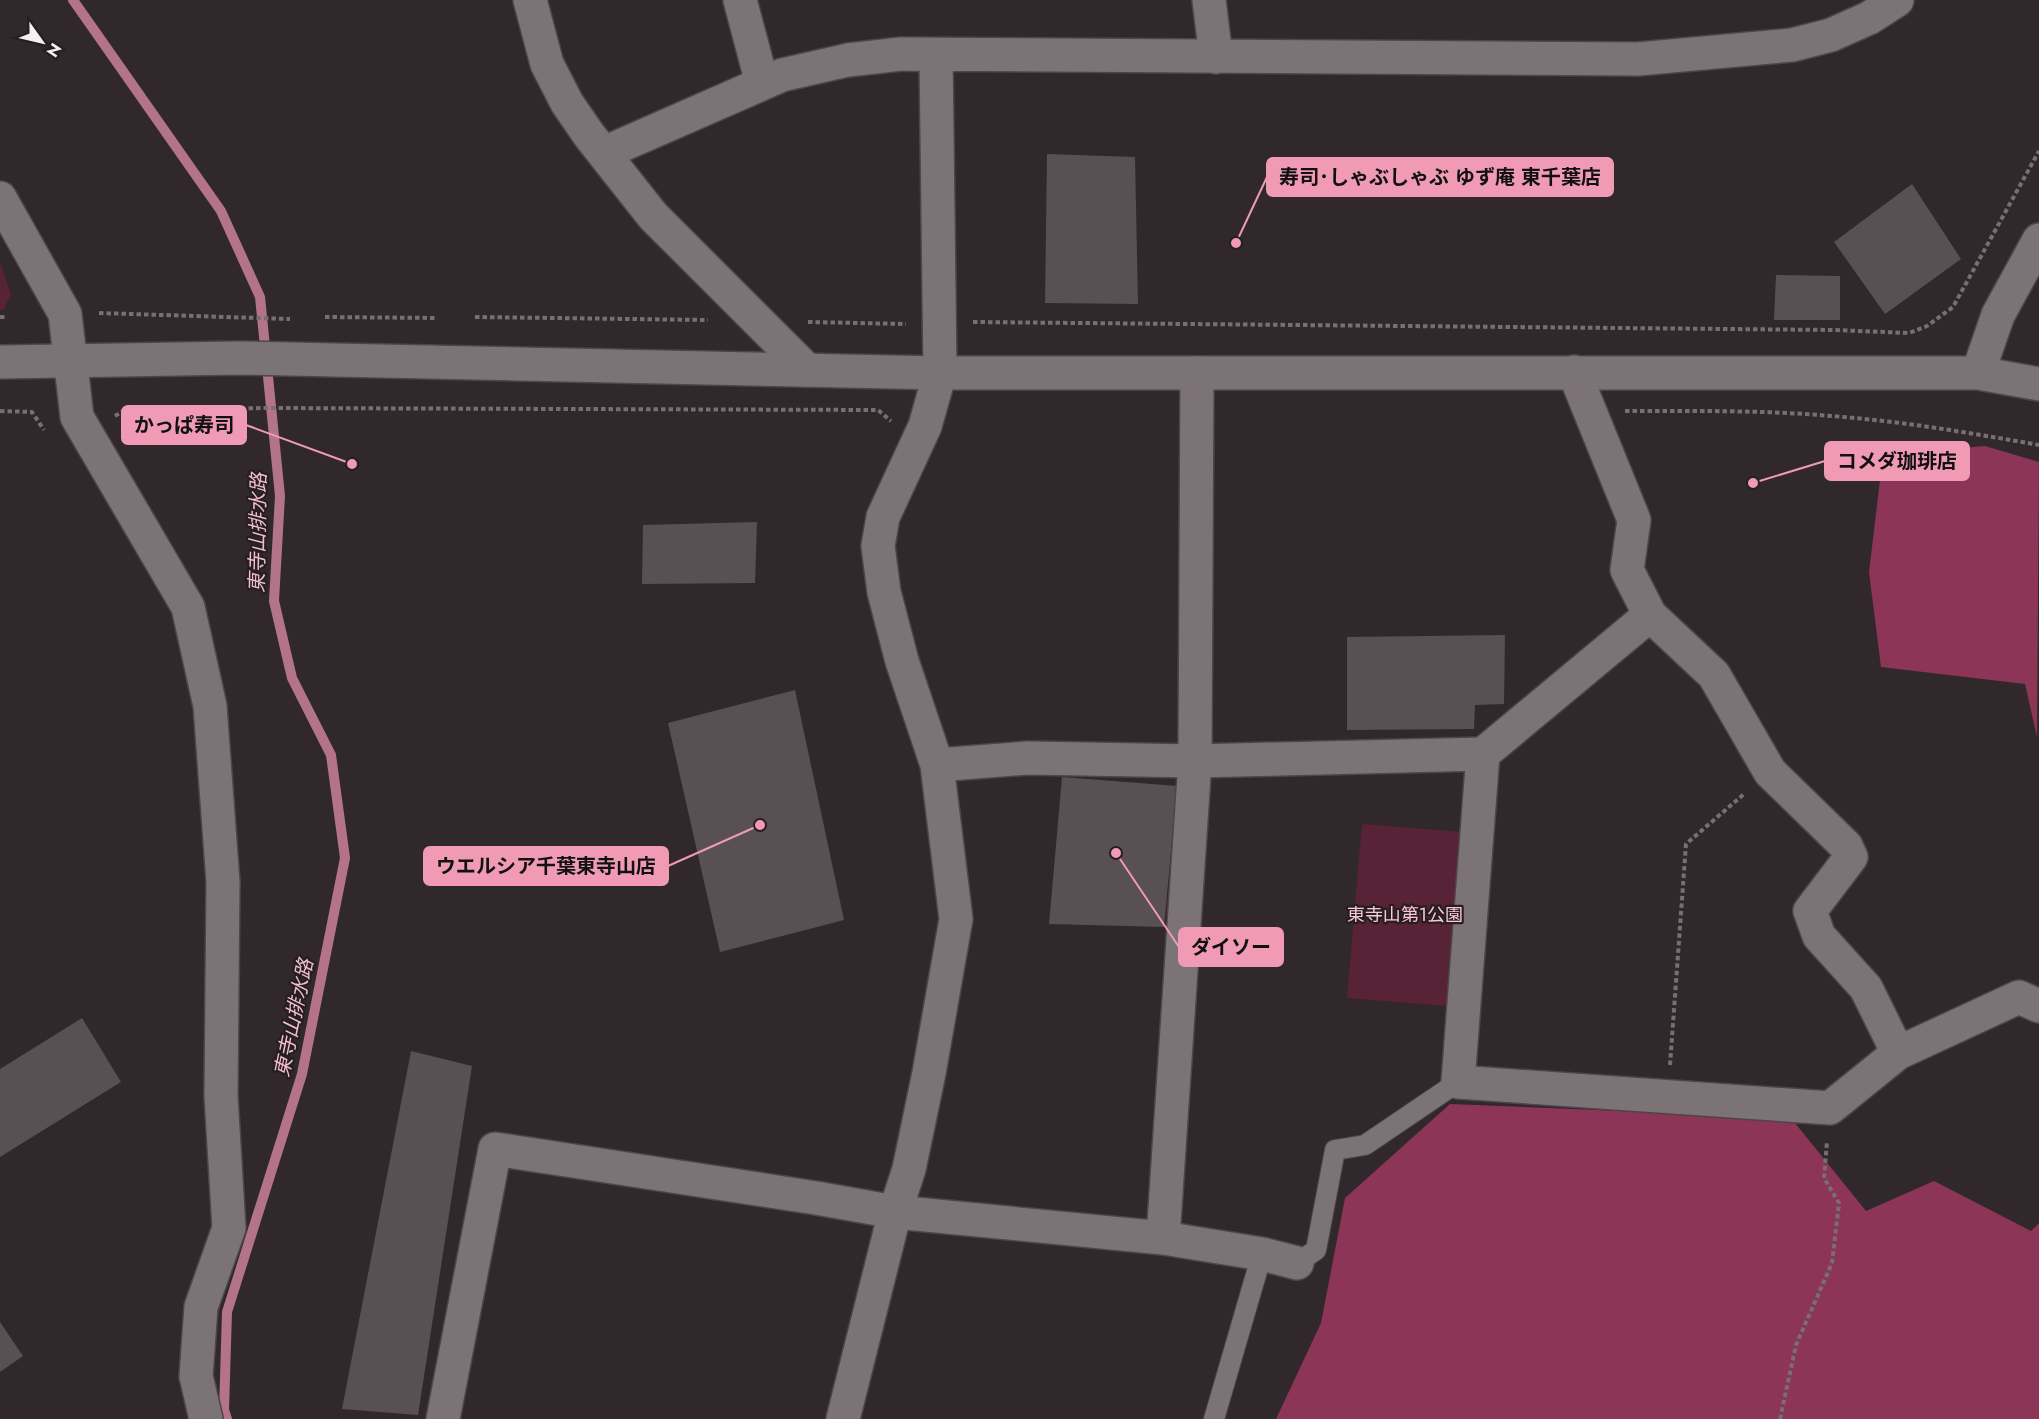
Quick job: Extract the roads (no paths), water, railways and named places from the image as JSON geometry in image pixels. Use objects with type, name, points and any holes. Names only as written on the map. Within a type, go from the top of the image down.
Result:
[{"type":"street","points":[[530,0],[547,64],[567,103],[604,153],[653,216],[807,370]]},
{"type":"street","points":[[740,0],[762,83]]},
{"type":"street","points":[[1209,0],[1216,57]]},
{"type":"street","points":[[604,153],[782,75],[848,60],[901,54],[1638,59],[1792,45],[1832,35],[1869,18],[1897,0]]},
{"type":"street","points":[[843,1419],[895,1212],[909,1169],[929,1073],[956,919],[937,765],[902,661],[884,592],[878,546],[883,517],[925,426],[940,374],[936,55]]},
{"type":"street","points":[[0,198],[65,314],[77,417],[188,607],[210,706],[223,882],[221,1096],[229,1228],[201,1307],[196,1376],[206,1419]]},
{"type":"street","points":[[1978,374],[1998,315],[2039,240]]},
{"type":"street","points":[[0,362],[239,358],[940,374],[1574,372],[1978,374],[2039,384]]},
{"type":"street","points":[[1574,372],[1634,520],[1628,570],[1650,615],[1714,675],[1770,772],[1846,846],[1851,857],[1810,911],[1819,936],[1866,988],[1898,1053]]},
{"type":"street","points":[[1162,1238],[1195,761],[1197,373]]},
{"type":"street","points":[[937,765],[1028,758],[1195,761],[1482,754],[1650,615]]},
{"type":"street","points":[[1482,754],[1458,1082],[1830,1108],[1898,1053],[2019,997],[2039,1006]]},
{"type":"street","points":[[443,1419],[495,1149],[895,1212],[1162,1238],[1262,1254],[1297,1263]]},
{"type":"lane","points":[[1297,1263],[1316,1250],[1335,1150],[1365,1145],[1458,1082]]},
{"type":"lane","points":[[1214,1419],[1262,1254]]},
{"type":"waterway","name":"東寺山排水路","points":[[73,0],[221,211],[260,297],[280,496],[274,601],[292,678],[331,755],[345,858],[302,1074],[227,1312],[224,1410],[227,1419]]},
{"type":"place","name":"寿司･しゃぶしゃぶ ゆず庵 東千葉店","points":[[1236,243]]},
{"type":"place","name":"かっぱ寿司","points":[[352,464]]},
{"type":"place","name":"コメダ珈琲店","points":[[1753,483]]},
{"type":"place","name":"ウエルシア千葉東寺山店","points":[[760,825]]},
{"type":"place","name":"ダイソー","points":[[1116,853]]},
{"type":"park label","name":"東寺山第1公園","points":[[1405,915]]}]
